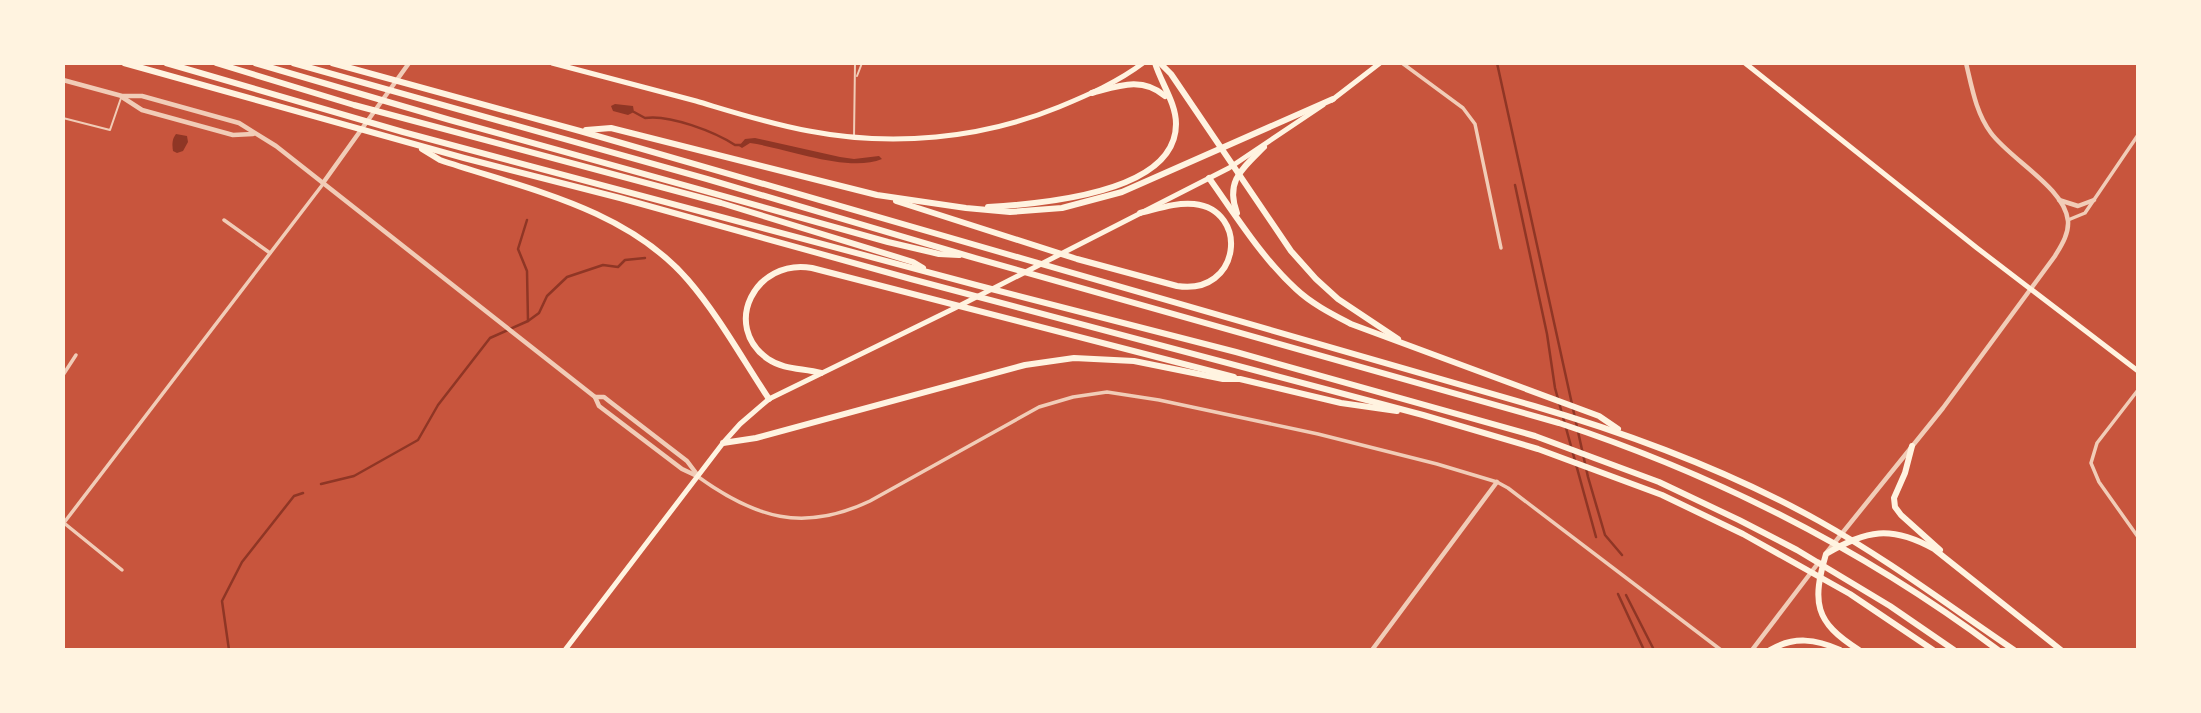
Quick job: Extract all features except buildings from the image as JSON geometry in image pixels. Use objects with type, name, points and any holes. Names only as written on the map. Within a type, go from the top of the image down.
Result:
[{"type":"highway","points":[[124,63],[414,144],[1423,415],[1538,449],[1662,495],[1743,534],[1850,594],[1933,650]]},
{"type":"highway","points":[[166,63],[404,132],[1236,352],[1535,436],[1659,482],[1797,550],[1856,585],[1954,650]]},
{"type":"highway","points":[[216,63],[826,234],[914,262],[930,273]]},
{"type":"highway","points":[[255,63],[888,243],[939,254],[968,256]]},
{"type":"highway","points":[[293,63],[744,189],[1602,438],[1681,467],[1813,531],[1923,597],[1998,650]]},
{"type":"highway","points":[[332,63],[580,131],[1534,405],[1626,434],[1742,482],[1821,522],[1878,556],[2014,650]]},
{"type":"highway","points":[[965,208],[1037,204],[1072,198],[1146,173],[1160,163],[1173,143],[1176,122],[1172,103],[1160,80],[1158,63]]},
{"type":"highway","points":[[1158,63],[1171,74],[1291,251],[1338,299],[1411,347]]},
{"type":"highway","points":[[1092,93],[1126,83],[1139,83],[1158,90],[1172,103]]},
{"type":"highway","points":[[877,195],[1010,212],[1062,208],[1096,201],[1146,183],[1333,99]]},
{"type":"highway","points":[[580,131],[611,128],[877,195],[1077,259],[1177,286],[1189,288],[1206,285],[1221,274],[1231,250],[1231,240],[1226,225],[1215,212],[1194,204],[1140,213]]},
{"type":"highway","points":[[414,144],[440,160],[600,215],[644,240],[672,263],[697,291],[769,399]]},
{"type":"highway","points":[[1241,222],[1232,196],[1234,181],[1242,165],[1264,147]]},
{"type":"highway","points":[[1209,178],[1280,272],[1318,306],[1351,324],[1599,416],[1626,434]]},
{"type":"highway","points":[[821,373],[780,365],[763,355],[751,339],[747,317],[751,297],[765,278],[782,268],[812,268],[1240,379],[1341,403],[1423,415]]},
{"type":"highway","points":[[723,443],[756,438],[1042,362],[1083,358],[1118,359],[1223,379],[1240,379]]},
{"type":"highway","points":[[1912,446],[1905,473],[1894,498],[1895,507],[1948,559],[2061,650]]},
{"type":"highway","points":[[1859,650],[1838,636],[1822,614],[1817,595],[1826,554],[1853,539],[1882,533],[1912,538],[1948,559]]},
{"type":"highway","points":[[1770,650],[1804,639],[1840,650]]},
{"type":"main road","points":[[552,63],[778,124],[854,138],[893,139],[972,132],[1011,123],[1092,93],[1143,63]]},
{"type":"main road","points":[[1264,147],[1380,63]]},
{"type":"main road","points":[[1745,63],[2138,370]]},
{"type":"main road","points":[[565,650],[723,443],[769,399],[1209,178],[1242,165]]},
{"type":"street","points":[[122,570],[63,523],[271,253],[409,63]]},
{"type":"street","points":[[1402,63],[1463,108],[1475,124],[1501,248]]},
{"type":"street","points":[[1752,650],[1912,446],[2060,247],[2068,220],[2059,200],[2043,182],[2001,146],[1987,127],[1973,96],[1966,63]]},
{"type":"street","points":[[63,80],[122,96],[142,96],[239,123],[276,146],[523,340],[595,397],[598,407],[682,468],[721,493],[755,510],[800,520],[824,518],[846,512],[1039,407],[1073,397],[1107,392],[1159,400],[1318,434],[1497,482],[1721,650]]},
{"type":"street","points":[[122,96],[142,110],[233,135],[254,134]]},
{"type":"street","points":[[2068,220],[2083,216],[2138,135]]},
{"type":"street","points":[[2059,200],[2078,206],[2094,200]]},
{"type":"street","points":[[224,220],[271,253]]},
{"type":"street","points":[[63,375],[76,355]]},
{"type":"street","points":[[2138,390],[2097,443],[2092,455],[2093,472],[2138,537]]},
{"type":"street","points":[[595,397],[604,397],[687,461],[697,476]]},
{"type":"street","points":[[1372,650],[1497,482]]},
{"type":"lane","points":[[854,138],[855,63]]},
{"type":"lane","points":[[856,77],[862,63]]},
{"type":"lane","points":[[63,118],[110,130],[122,96]]},
{"type":"shaded area","points":[[611,106],[633,106],[634,112],[628,115],[613,111]]},
{"type":"shaded area","points":[[176,134],[187,136],[188,142],[183,151],[177,153],[172,146]]},
{"type":"shaded area","points":[[755,138],[840,157],[854,159],[879,156],[882,159],[868,163],[852,163],[750,143],[742,148],[739,146],[745,139]]},
{"type":"waterway","points":[[1497,63],[1588,477],[1605,535],[1622,555]]},
{"type":"waterway","points":[[634,112],[645,118],[655,117],[692,125],[735,145],[741,145]]},
{"type":"waterway","points":[[1515,185],[1547,334],[1555,388],[1596,537]]},
{"type":"waterway","points":[[527,220],[518,249],[527,271],[528,321]]},
{"type":"waterway","points":[[321,484],[354,476],[418,440],[438,405],[490,338],[528,321],[539,313],[547,296],[567,277],[603,265],[618,267],[625,260],[645,258]]},
{"type":"waterway","points":[[229,650],[222,601],[242,562],[294,496],[303,493]]},
{"type":"waterway","points":[[1618,594],[1644,650]]},
{"type":"waterway","points":[[1626,595],[1654,650]]}]
